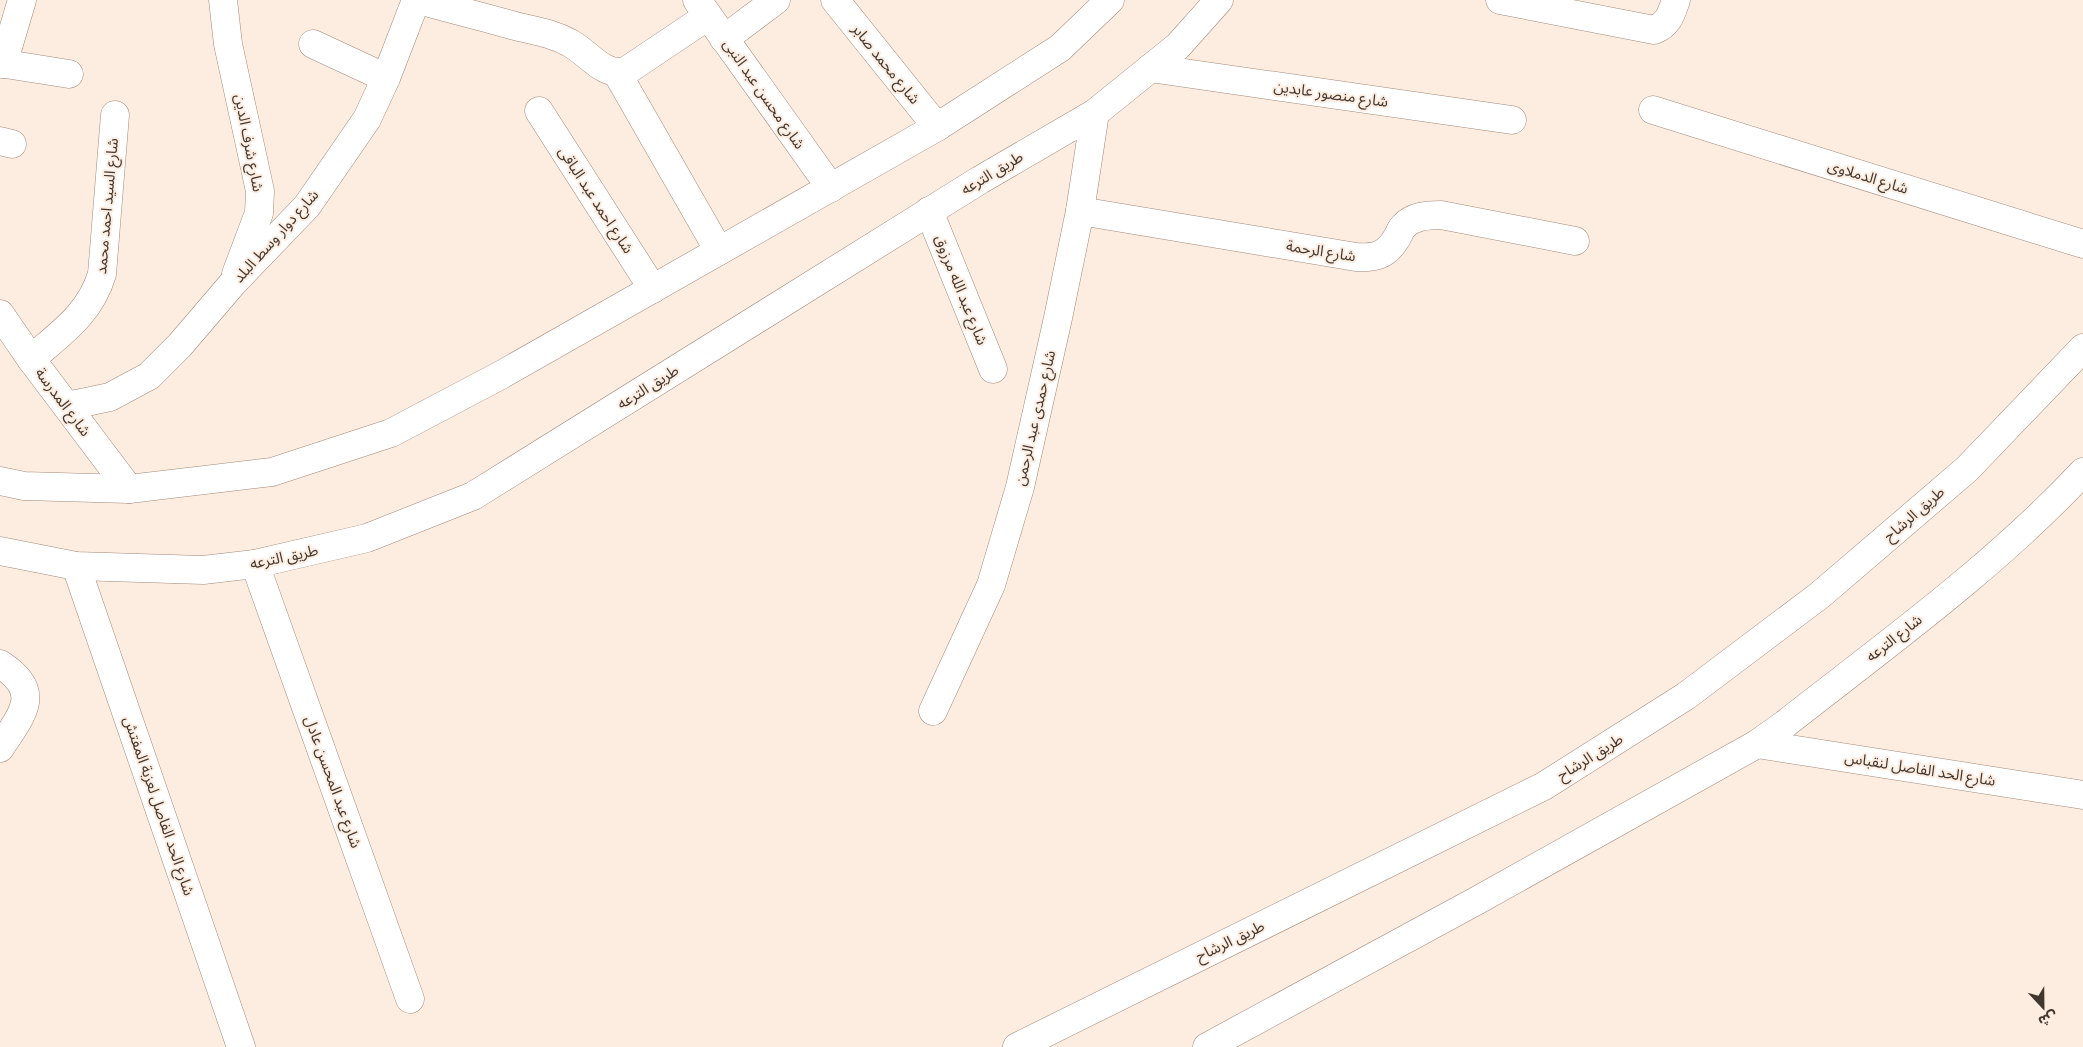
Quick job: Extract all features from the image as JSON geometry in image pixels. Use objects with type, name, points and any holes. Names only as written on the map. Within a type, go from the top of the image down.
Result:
[{"type":"street","points":[[22,0],[2,64],[69,74]]},
{"type":"street","name":"شارع شرف الدين","points":[[223,0],[228,44],[260,191],[259,213],[233,283]]},
{"type":"street","name":"شارع دوار وسط البلد","points":[[67,406],[110,397],[149,376],[180,345],[233,283],[307,206],[367,119],[386,78],[417,0],[547,32],[572,43],[607,70],[617,73]]},
{"type":"street","points":[[724,39],[776,0]]},
{"type":"street","name":"شارع محمد صابر","points":[[835,0],[937,127]]},
{"type":"street","points":[[0,481],[24,486],[129,489],[272,472],[391,433],[501,375],[937,127],[1060,48],[1110,0]]},
{"type":"street","name":"طريق الترعه","points":[[4,558],[76,566],[203,570],[255,564],[367,538],[473,496],[929,211],[1095,113],[1178,46],[1219,0]]},
{"type":"street","points":[[1500,0],[1654,30],[1668,22],[1676,0]]},
{"type":"street","points":[[702,8],[626,71],[617,73],[720,251]]},
{"type":"street","name":"شارع محسن عبد النبى","points":[[702,8],[831,188]]},
{"type":"street","points":[[313,44],[386,78]]},
{"type":"street","name":"شارع منصور عابدين","points":[[1150,68],[1512,120]]},
{"type":"street","name":"شارع الدملاوى","points":[[1652,110],[2083,244]]},
{"type":"street","name":"شارع احمد عبد الباقى","points":[[539,111],[653,289]]},
{"type":"street","name":"شارع حمدى عبد الرحمن","points":[[933,711],[991,585],[1020,487],[1080,211],[1095,113]]},
{"type":"street","name":"شارع السيد احمد محمد","points":[[31,359],[81,315],[99,285],[102,274],[115,115]]},
{"type":"street","name":"شارع عبد الله مرزوق","points":[[929,211],[994,369]]},
{"type":"street","name":"شارع الرحمة","points":[[1080,211],[1356,257],[1374,258],[1386,252],[1395,241],[1403,226],[1425,215],[1441,215],[1575,241]]},
{"type":"street","name":"شارع المدرسة","points":[[0,314],[31,359],[129,489]]},
{"type":"street","name":"طريق الرشاح","points":[[1017,1047],[1544,786],[1686,696],[1820,595],[1967,468],[2083,348]]},
{"type":"street","name":"شارع الترعه","points":[[1232,1041],[1756,744],[1785,724],[1956,589],[2054,504],[2083,472]]},
{"type":"street","name":"شارع عبد المحسن عادل","points":[[255,564],[410,1000]]},
{"type":"street","name":"شارع الحد الفاصل لعزبة المفتش","points":[[76,566],[241,1047]]},
{"type":"street","points":[[0,664],[12,672],[24,686],[26,703],[18,720],[0,748]]},
{"type":"street","name":"شارع الحد الفاصل لنقباس","points":[[1756,744],[2083,795]]},
{"type":"street","points":[[1207,1047],[1232,1041]]}]
